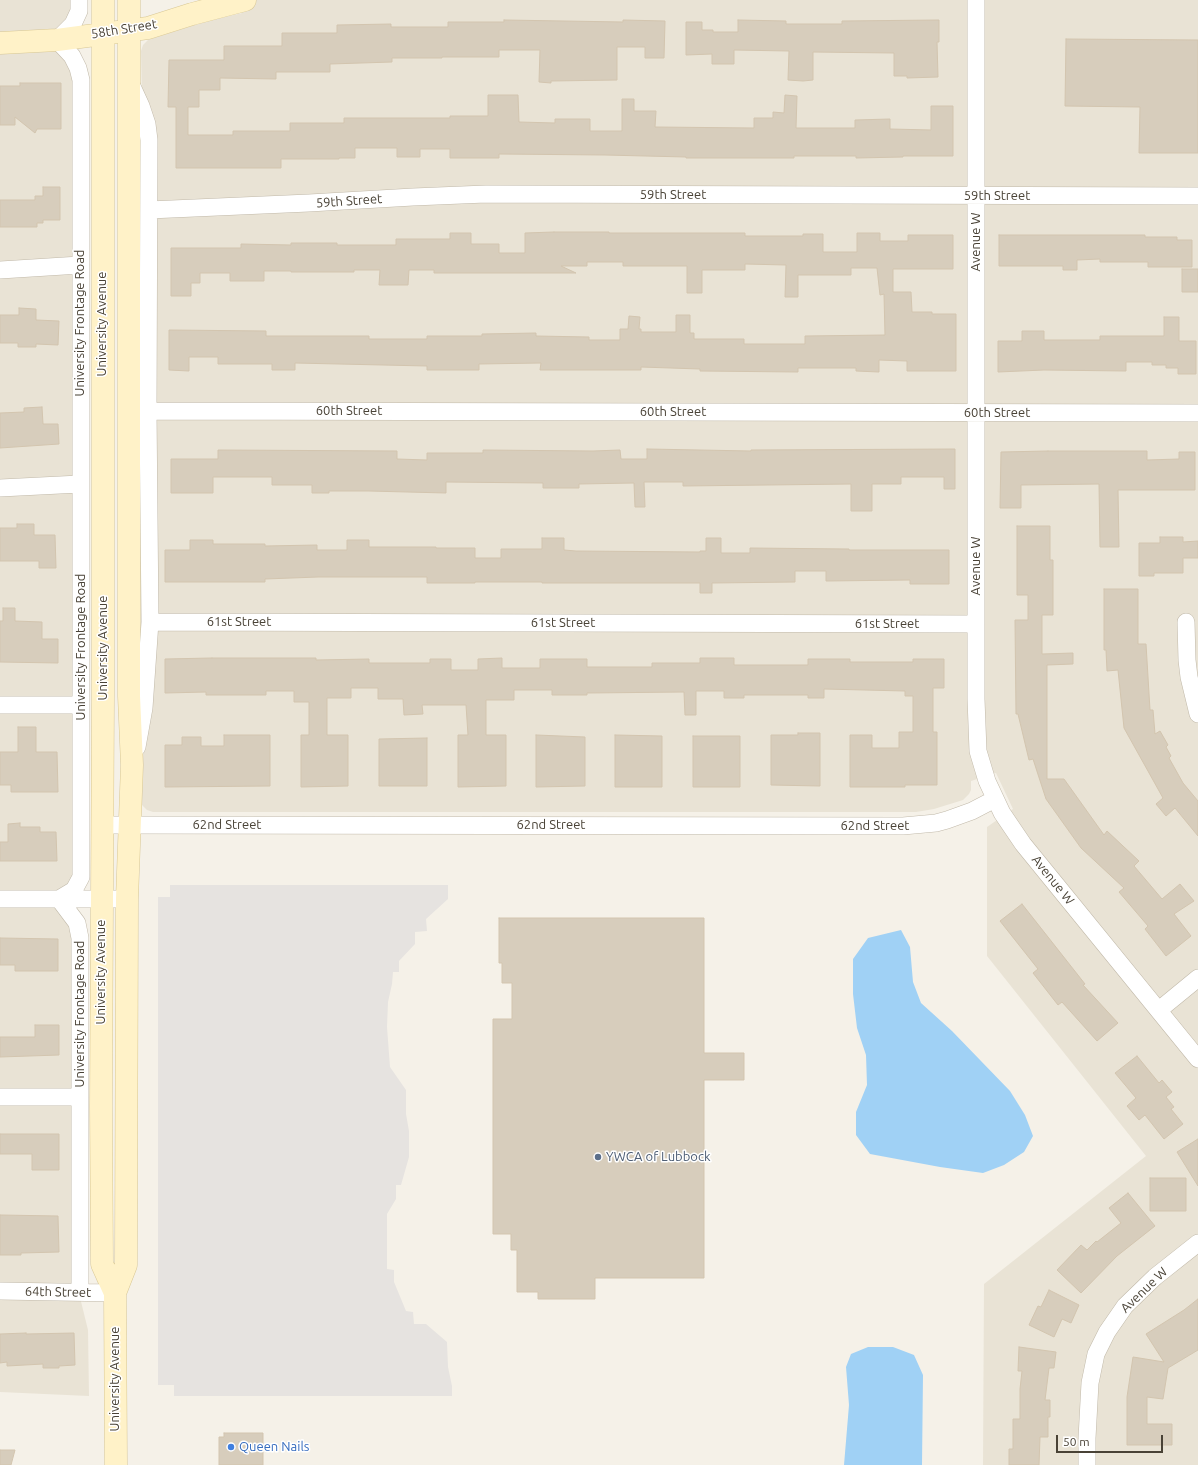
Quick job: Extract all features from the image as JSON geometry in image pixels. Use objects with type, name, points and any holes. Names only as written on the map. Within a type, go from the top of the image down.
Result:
[{"type":"main road","name":"University Avenue","points":[[103,0],[102,1264],[115,1293]]},
{"type":"main road","name":"University Avenue","points":[[116,1465],[115,1293],[126,1265],[126,899],[132,765],[129,696],[129,0]]},
{"type":"main road","name":"58th Street","points":[[0,43],[57,40],[148,28],[192,14],[245,0]]},
{"type":"street","points":[[57,40],[73,24],[79,11],[79,0]]},
{"type":"street","name":"Avenue W","points":[[976,0],[976,699],[978,751],[987,781],[995,799],[1002,813],[1023,844],[1198,1059]]},
{"type":"street","name":"University Frontage Road","points":[[57,40],[72,56],[78,68],[80,80],[81,877],[74,890],[59,899],[76,923],[80,938],[80,1292]]},
{"type":"street","points":[[129,81],[142,106],[147,124],[149,140],[148,411],[150,622],[144,708],[132,765]]},
{"type":"street","name":"59th Street","points":[[149,210],[309,204],[486,194],[1198,196]]},
{"type":"street","points":[[0,270],[80,265]]},
{"type":"street","name":"60th Street","points":[[148,411],[1198,413]]},
{"type":"street","points":[[0,488],[80,484]]},
{"type":"street","name":"61st Street","points":[[150,622],[976,624]]},
{"type":"street","points":[[1186,622],[1189,677],[1198,714]]},
{"type":"street","points":[[0,705],[81,705]]},
{"type":"street","name":"62nd Street","points":[[102,825],[903,826],[936,823],[947,820],[972,811],[995,799]]},
{"type":"street","points":[[0,899],[126,899]]},
{"type":"street","points":[[1159,1010],[1198,978]]},
{"type":"street","points":[[0,1097],[80,1097]]},
{"type":"street","name":"Avenue W","points":[[1087,1465],[1090,1383],[1096,1354],[1101,1343],[1125,1306],[1155,1277],[1198,1243]]},
{"type":"street","name":"64th Street","points":[[0,1291],[115,1293]]},
{"type":"shaded area","points":[[0,0],[74,0],[73,1269],[88,1330],[89,1396],[0,1392]]},
{"type":"shaded area","points":[[241,0],[1198,0],[1198,1465],[983,1465],[984,1284],[1146,1156],[987,956],[987,827],[1013,809],[996,773],[971,781],[971,790],[963,800],[934,809],[916,812],[153,812],[147,810],[142,805],[140,798],[140,729],[152,699],[154,689],[141,51],[143,45],[148,40],[208,21],[242,13]]},
{"type":"shaded area","points":[[170,885],[448,885],[448,899],[426,919],[427,931],[415,932],[415,944],[399,961],[399,972],[393,972],[388,1002],[387,1027],[390,1067],[406,1090],[409,1157],[401,1185],[396,1185],[396,1199],[387,1214],[387,1269],[394,1270],[394,1282],[406,1311],[413,1312],[414,1324],[426,1324],[447,1342],[448,1367],[452,1386],[452,1396],[174,1396],[174,1385],[158,1385],[158,897],[170,897]]},
{"type":"water","points":[[901,930],[910,947],[913,982],[921,1003],[952,1031],[1010,1091],[1025,1115],[1033,1136],[1024,1152],[1004,1165],[983,1173],[940,1167],[870,1154],[856,1135],[856,1112],[867,1085],[866,1055],[857,1028],[853,994],[853,959],[868,938]]},
{"type":"water","points":[[868,1347],[893,1347],[914,1355],[923,1375],[922,1465],[844,1465],[849,1405],[846,1367],[851,1354]]},
{"type":"building","points":[[504,20],[623,22],[623,20],[665,21],[664,58],[645,58],[645,47],[617,47],[617,80],[551,81],[551,83],[539,82],[540,50],[499,50],[499,57],[392,58],[392,62],[330,64],[330,72],[276,72],[276,79],[220,78],[220,90],[199,90],[199,107],[188,107],[188,135],[233,135],[233,131],[290,131],[290,123],[344,123],[344,118],[450,118],[450,116],[488,116],[488,95],[518,95],[519,122],[555,123],[555,119],[590,119],[590,131],[622,131],[622,99],[634,99],[634,111],[656,111],[655,127],[754,128],[754,118],[773,118],[773,112],[784,113],[785,95],[797,96],[796,128],[855,128],[855,120],[890,119],[890,129],[931,130],[931,106],[953,106],[953,156],[856,158],[856,156],[794,156],[794,158],[686,158],[605,155],[499,154],[499,158],[450,158],[450,149],[420,149],[420,157],[397,157],[397,148],[355,148],[355,158],[281,159],[281,168],[176,168],[176,107],[168,107],[169,60],[224,60],[224,46],[282,46],[282,33],[337,33],[337,25],[391,24],[391,27],[448,27],[448,22],[504,22]]},
{"type":"building","points":[[738,20],[786,21],[786,24],[842,24],[842,21],[939,20],[939,42],[937,42],[938,77],[907,78],[907,76],[894,76],[894,53],[813,52],[813,80],[803,81],[788,80],[789,51],[734,50],[734,64],[712,64],[712,54],[686,55],[686,22],[702,22],[702,30],[713,30],[713,32],[738,32]]},
{"type":"building","points":[[1066,39],[1198,40],[1198,153],[1139,153],[1140,107],[1065,106]]},
{"type":"building","points":[[20,83],[61,83],[61,129],[37,129],[35,133],[15,117],[15,125],[0,125],[0,86],[20,86]]},
{"type":"building","points":[[43,187],[60,187],[60,220],[43,220],[43,223],[37,223],[37,227],[0,227],[0,200],[35,200],[35,196],[43,196]]},
{"type":"building","points":[[450,233],[471,233],[471,244],[499,244],[499,253],[525,253],[525,233],[745,233],[745,236],[803,236],[803,234],[823,234],[823,252],[857,252],[857,233],[880,233],[880,241],[908,241],[908,235],[953,235],[953,269],[893,269],[893,292],[911,292],[912,312],[956,314],[956,371],[907,371],[907,361],[879,360],[879,372],[856,371],[856,368],[798,368],[798,372],[700,371],[700,369],[641,367],[641,370],[540,370],[541,363],[479,364],[479,370],[427,370],[427,366],[295,363],[295,370],[272,370],[272,364],[218,364],[218,357],[189,357],[189,371],[169,370],[169,330],[266,331],[266,336],[369,336],[369,339],[427,339],[427,336],[482,336],[482,334],[536,333],[536,336],[589,337],[589,340],[620,340],[620,329],[628,329],[629,316],[640,317],[639,329],[641,329],[641,332],[676,332],[676,315],[690,315],[690,333],[694,333],[694,339],[744,339],[744,344],[805,344],[805,336],[885,335],[884,294],[880,295],[877,268],[851,268],[851,275],[798,275],[798,297],[785,297],[786,265],[745,264],[745,270],[702,270],[702,293],[687,293],[687,266],[623,266],[623,262],[587,262],[587,266],[561,266],[576,273],[434,273],[434,270],[409,270],[408,285],[379,285],[380,270],[354,270],[354,272],[264,271],[264,281],[230,281],[230,273],[200,273],[200,283],[191,283],[191,296],[171,296],[171,248],[241,248],[241,244],[291,245],[291,243],[396,245],[396,239],[450,239]]},
{"type":"building","points":[[999,235],[1145,235],[1145,237],[1177,237],[1177,240],[1192,240],[1192,267],[1148,267],[1148,262],[1100,262],[1100,259],[1077,260],[1077,270],[1063,270],[1063,266],[999,266]]},
{"type":"building","points":[[1182,269],[1198,269],[1198,292],[1182,292]]},
{"type":"building","points":[[19,308],[36,309],[36,320],[59,321],[58,345],[36,344],[36,347],[18,347],[18,343],[0,343],[0,315],[19,315]]},
{"type":"building","points":[[1164,317],[1179,317],[1179,341],[1196,341],[1196,374],[1178,374],[1178,368],[1166,368],[1166,365],[1152,365],[1152,362],[1126,362],[1126,371],[1044,370],[998,372],[998,341],[1022,341],[1022,331],[1044,331],[1044,340],[1100,340],[1100,336],[1164,336]]},
{"type":"building","points":[[42,407],[43,424],[58,424],[59,444],[0,448],[0,413],[24,412],[24,408]]},
{"type":"building","points":[[647,449],[751,451],[955,449],[955,489],[944,489],[944,477],[901,477],[901,484],[872,484],[872,511],[851,511],[851,484],[683,486],[683,482],[644,482],[645,507],[635,507],[634,483],[579,484],[579,488],[543,488],[543,483],[446,482],[446,493],[329,491],[329,493],[312,493],[312,485],[272,485],[272,477],[213,477],[213,493],[171,493],[171,459],[218,459],[218,450],[397,451],[397,459],[427,460],[427,453],[483,453],[483,450],[620,450],[621,459],[647,459]]},
{"type":"building","points":[[1147,451],[1147,460],[1179,459],[1179,452],[1195,452],[1195,490],[1118,490],[1119,547],[1100,547],[1099,484],[1021,485],[1021,508],[1000,508],[1001,452]]},
{"type":"building","points":[[17,524],[34,524],[34,535],[55,535],[56,568],[39,568],[39,561],[0,561],[0,528],[17,528]]},
{"type":"building","points":[[1017,526],[1050,526],[1050,560],[1053,560],[1053,615],[1042,615],[1042,654],[1073,653],[1073,664],[1047,665],[1047,779],[1064,779],[1104,835],[1107,831],[1139,861],[1134,866],[1162,899],[1180,884],[1194,901],[1174,914],[1191,936],[1166,956],[1145,929],[1148,926],[1119,892],[1124,888],[1081,848],[1046,799],[1033,759],[1029,760],[1018,714],[1016,714],[1015,620],[1028,620],[1028,595],[1017,595]]},
{"type":"building","points":[[1160,537],[1183,537],[1183,542],[1198,541],[1198,558],[1183,558],[1183,573],[1154,573],[1154,576],[1139,576],[1139,543],[1160,543]]},
{"type":"building","points":[[542,538],[564,538],[564,550],[576,551],[700,552],[706,551],[706,538],[721,538],[721,553],[750,553],[750,548],[949,550],[949,584],[910,584],[910,580],[826,581],[826,571],[795,571],[795,582],[712,583],[712,593],[700,593],[700,583],[427,583],[427,577],[318,577],[265,579],[265,582],[165,582],[165,550],[190,550],[190,540],[213,540],[213,544],[265,544],[265,546],[317,545],[317,550],[347,550],[347,540],[369,540],[369,547],[475,548],[475,558],[501,558],[501,549],[542,549]]},
{"type":"building","points":[[1104,589],[1138,589],[1138,644],[1146,644],[1150,710],[1153,710],[1155,734],[1160,731],[1168,745],[1166,747],[1171,756],[1169,758],[1183,783],[1198,801],[1198,836],[1175,808],[1166,816],[1156,804],[1163,798],[1124,728],[1118,670],[1107,671],[1106,650],[1104,650]]},
{"type":"building","points":[[3,608],[15,608],[15,621],[42,622],[42,639],[58,639],[58,663],[0,662],[0,621],[3,621]]},
{"type":"building","points":[[316,658],[316,660],[369,659],[369,663],[430,663],[430,659],[451,659],[451,670],[478,670],[478,659],[502,658],[502,668],[540,668],[540,659],[587,659],[587,667],[652,667],[652,663],[700,663],[700,658],[734,658],[734,665],[808,665],[808,659],[850,659],[850,662],[913,662],[913,659],[944,659],[944,688],[933,688],[933,732],[937,732],[937,785],[905,785],[905,787],[850,787],[850,735],[872,735],[872,748],[899,748],[899,732],[913,732],[913,696],[905,696],[905,691],[824,689],[824,698],[808,698],[808,695],[744,695],[744,698],[724,698],[724,691],[696,691],[696,715],[685,715],[684,692],[587,693],[587,695],[552,695],[552,690],[514,690],[514,700],[486,700],[486,735],[506,735],[506,786],[458,787],[458,735],[468,735],[466,705],[422,705],[423,714],[404,715],[403,699],[378,699],[378,688],[351,688],[351,698],[327,698],[327,735],[348,735],[348,786],[301,787],[301,735],[309,735],[309,702],[294,702],[294,691],[266,691],[266,695],[206,695],[206,692],[165,693],[165,659]]},
{"type":"building","points":[[18,727],[36,727],[36,752],[57,752],[58,792],[11,792],[11,785],[0,785],[0,752],[18,752]]},
{"type":"building","points":[[798,733],[820,733],[820,786],[771,785],[771,735],[798,735]]},
{"type":"building","points":[[224,735],[270,735],[270,786],[165,787],[165,745],[182,745],[182,737],[201,737],[201,746],[224,746]]},
{"type":"building","points":[[536,735],[585,737],[585,786],[536,787]]},
{"type":"building","points":[[615,735],[662,736],[662,787],[615,787]]},
{"type":"building","points":[[693,736],[740,736],[740,787],[693,787]]},
{"type":"building","points":[[427,738],[427,786],[379,786],[379,739]]},
{"type":"building","points":[[20,823],[20,827],[40,827],[40,832],[56,832],[57,861],[0,861],[0,842],[8,842],[8,824]]},
{"type":"building","points":[[1022,904],[1085,984],[1083,985],[1118,1023],[1097,1041],[1062,1002],[1058,1005],[1033,973],[1038,969],[1000,921]]},
{"type":"building","name":"YWCA of Lubbock","points":[[499,918],[704,918],[704,1053],[744,1053],[744,1080],[704,1080],[704,1278],[595,1278],[595,1299],[538,1299],[538,1292],[517,1292],[517,1250],[511,1250],[511,1234],[493,1234],[493,1019],[512,1019],[512,983],[502,983],[502,963],[499,963]]},
{"type":"building","points":[[0,938],[58,939],[58,971],[15,971],[15,965],[0,965]]},
{"type":"building","points":[[35,1025],[59,1025],[59,1055],[0,1057],[0,1037],[35,1037]]},
{"type":"building","points":[[1137,1056],[1159,1083],[1162,1080],[1172,1092],[1166,1097],[1174,1107],[1171,1109],[1183,1124],[1164,1139],[1145,1115],[1139,1120],[1127,1106],[1136,1098],[1115,1073]]},
{"type":"building","points":[[0,1134],[59,1134],[59,1170],[32,1170],[32,1154],[0,1154]]},
{"type":"building","points":[[1198,1139],[1198,1186],[1177,1152]]},
{"type":"building","points":[[1150,1178],[1186,1178],[1186,1211],[1150,1211]]},
{"type":"building","points":[[1128,1193],[1155,1226],[1117,1256],[1081,1293],[1057,1270],[1081,1245],[1087,1250],[1096,1241],[1097,1242],[1121,1223],[1109,1208]]},
{"type":"building","points":[[0,1215],[58,1216],[59,1252],[0,1255]]},
{"type":"building","points":[[1049,1290],[1079,1305],[1071,1323],[1062,1319],[1054,1337],[1029,1325],[1038,1306],[1041,1307]]},
{"type":"building","points":[[1198,1299],[1198,1350],[1168,1368],[1163,1399],[1147,1397],[1147,1424],[1172,1424],[1172,1445],[1127,1445],[1127,1397],[1133,1357],[1164,1362],[1146,1334],[1184,1310]]},
{"type":"building","points":[[74,1333],[75,1365],[59,1366],[59,1368],[43,1368],[43,1364],[7,1366],[7,1362],[0,1363],[0,1334]]},
{"type":"building","points":[[1019,1347],[1056,1352],[1054,1368],[1049,1368],[1045,1400],[1050,1400],[1048,1437],[1040,1437],[1039,1465],[1009,1465],[1009,1449],[1013,1449],[1013,1419],[1020,1419],[1020,1389],[1022,1371],[1018,1371]]},
{"type":"building","points":[[224,1433],[263,1433],[263,1465],[219,1465],[219,1437],[224,1437]]},
{"type":"building","points":[[0,1450],[15,1450],[11,1465],[0,1465]]},
{"type":"place","name":"YWCA of Lubbock","points":[[598,1157]]},
{"type":"place","name":"Queen Nails","points":[[231,1447]]}]
